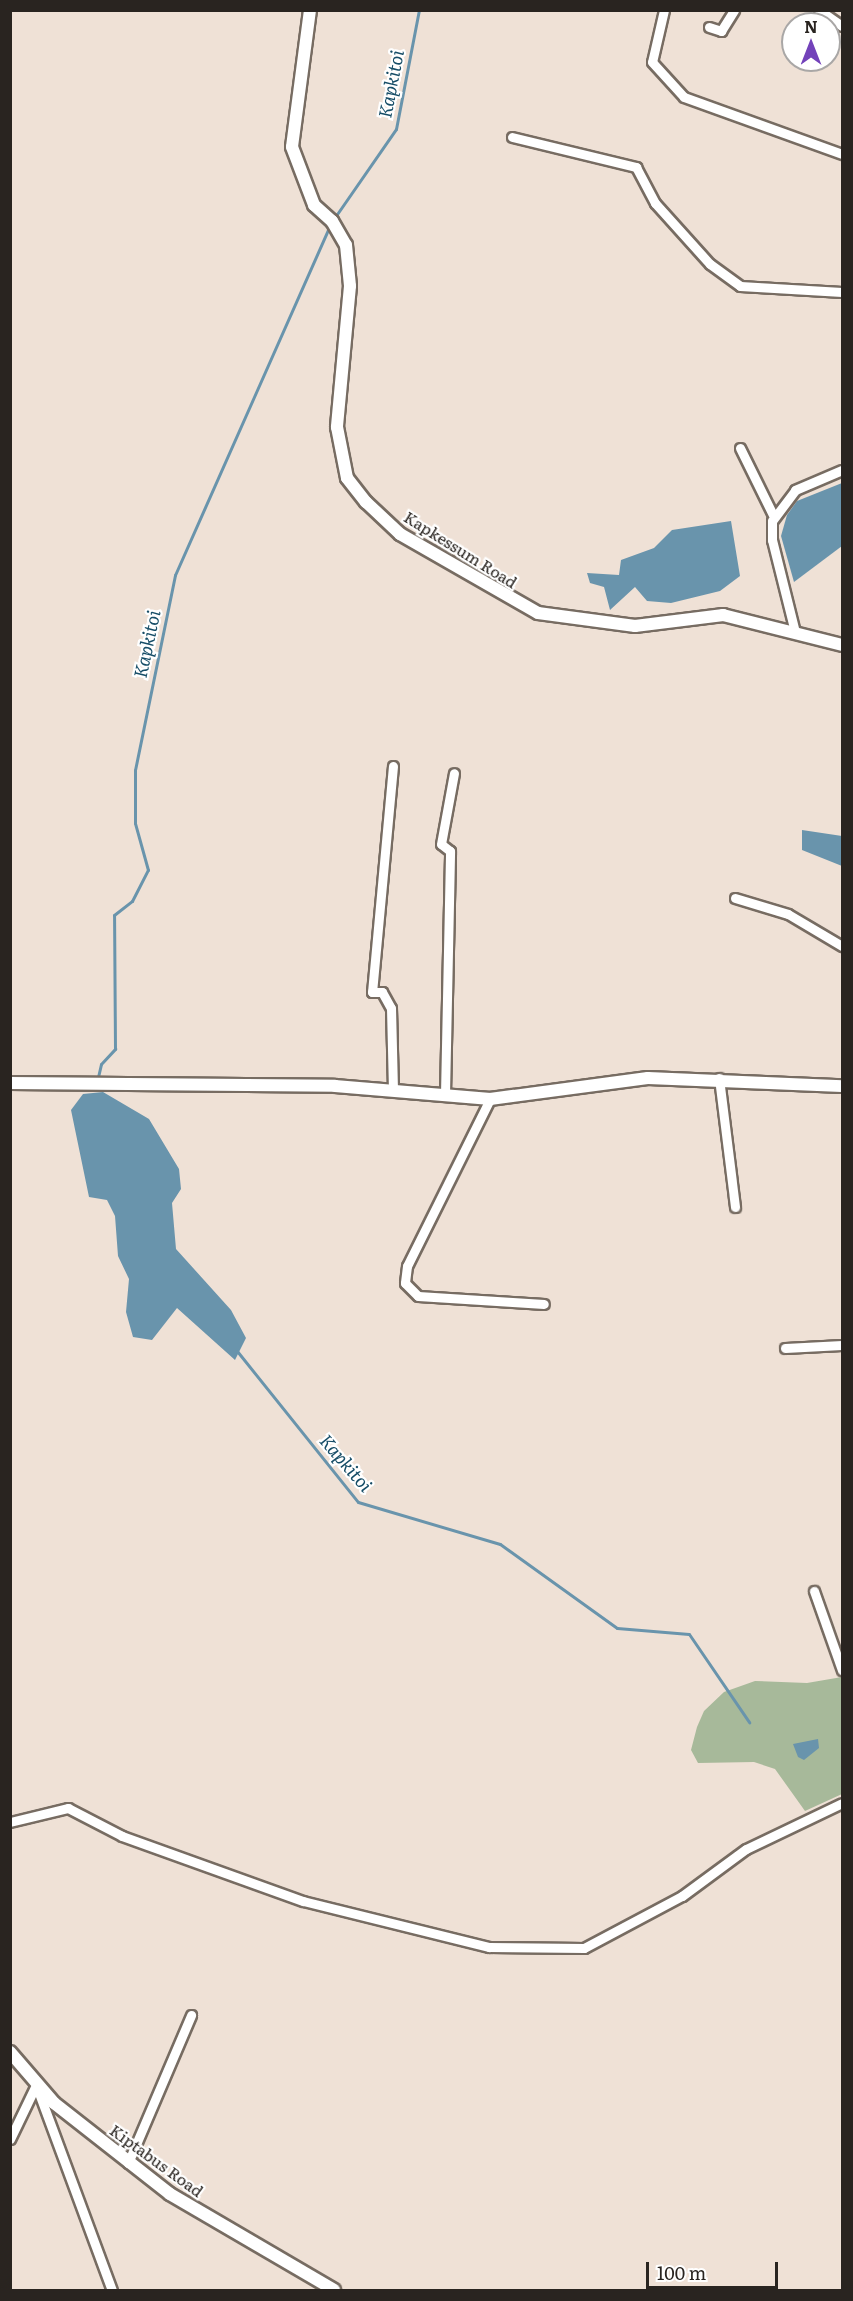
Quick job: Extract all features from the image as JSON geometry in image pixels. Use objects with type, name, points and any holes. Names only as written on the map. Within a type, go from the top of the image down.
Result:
[{"type":"street","name":"Kapkessum Road","points":[[310,10],[292,147],[314,205],[332,221],[346,245],[350,286],[337,427],[345,470],[360,494],[400,534],[538,613],[635,626],[723,615],[843,645]]},
{"type":"street","points":[[664,10],[652,62],[684,97],[843,154]]},
{"type":"street","points":[[709,27],[721,31],[734,10]]},
{"type":"street","points":[[819,10],[843,26]]},
{"type":"street","points":[[512,137],[636,167],[655,203],[710,264],[740,286],[843,292]]},
{"type":"street","points":[[740,448],[774,517]]},
{"type":"street","points":[[795,632],[771,540],[774,517],[795,490],[843,470]]},
{"type":"street","points":[[393,766],[372,992],[382,992],[391,1008],[393,1089]]},
{"type":"street","points":[[445,1094],[450,851],[441,844],[454,772]]},
{"type":"street","points":[[735,898],[788,914],[843,946]]},
{"type":"street","points":[[10,1083],[393,1089],[490,1099],[622,1080],[719,1077],[843,1086]]},
{"type":"street","points":[[719,1077],[735,1207]]},
{"type":"street","points":[[490,1099],[407,1266],[405,1283],[418,1296],[544,1304]]},
{"type":"street","points":[[785,1348],[843,1345]]},
{"type":"street","points":[[814,1591],[843,1670]]},
{"type":"street","points":[[10,1822],[68,1808],[122,1836],[303,1901],[489,1947],[584,1948],[682,1896],[746,1849],[843,1803]]},
{"type":"street","points":[[128,2163],[191,2015]]},
{"type":"street","name":"Kiptabus Road","points":[[10,2052],[36,2085],[128,2163],[170,2194],[334,2290]]},
{"type":"street","points":[[10,2139],[36,2085]]},
{"type":"street","points":[[36,2085],[112,2290]]},
{"type":"green space","points":[[842,1677],[842,1794],[805,1811],[775,1769],[754,1762],[698,1763],[691,1750],[697,1727],[704,1711],[724,1692],[755,1681],[807,1683]]},
{"type":"water","points":[[842,483],[842,546],[794,582],[781,536],[787,515],[797,501]]},
{"type":"water","points":[[731,521],[740,576],[720,591],[671,603],[647,601],[635,587],[610,610],[604,587],[590,583],[587,573],[619,575],[621,560],[654,548],[672,530]]},
{"type":"water","points":[[802,830],[842,836],[842,866],[802,850]]},
{"type":"water","points":[[103,1092],[149,1119],[179,1169],[181,1189],[172,1203],[176,1249],[231,1310],[246,1338],[235,1360],[177,1308],[152,1340],[133,1337],[126,1312],[129,1279],[118,1256],[115,1216],[107,1200],[89,1197],[71,1110],[83,1094]]},
{"type":"water","points":[[818,1739],[819,1748],[804,1760],[798,1757],[793,1744]]},
{"type":"waterway","name":"Kapkitoi","points":[[335,217],[396,129],[419,10]]},
{"type":"waterway","name":"Kapkitoi","points":[[98,1077],[101,1064],[115,1049],[114,915],[132,901],[148,870],[135,823],[135,770],[175,575],[329,227]]},
{"type":"waterway","name":"Kapkitoi","points":[[237,1351],[358,1502],[500,1544],[617,1628],[689,1634],[749,1722]]}]
